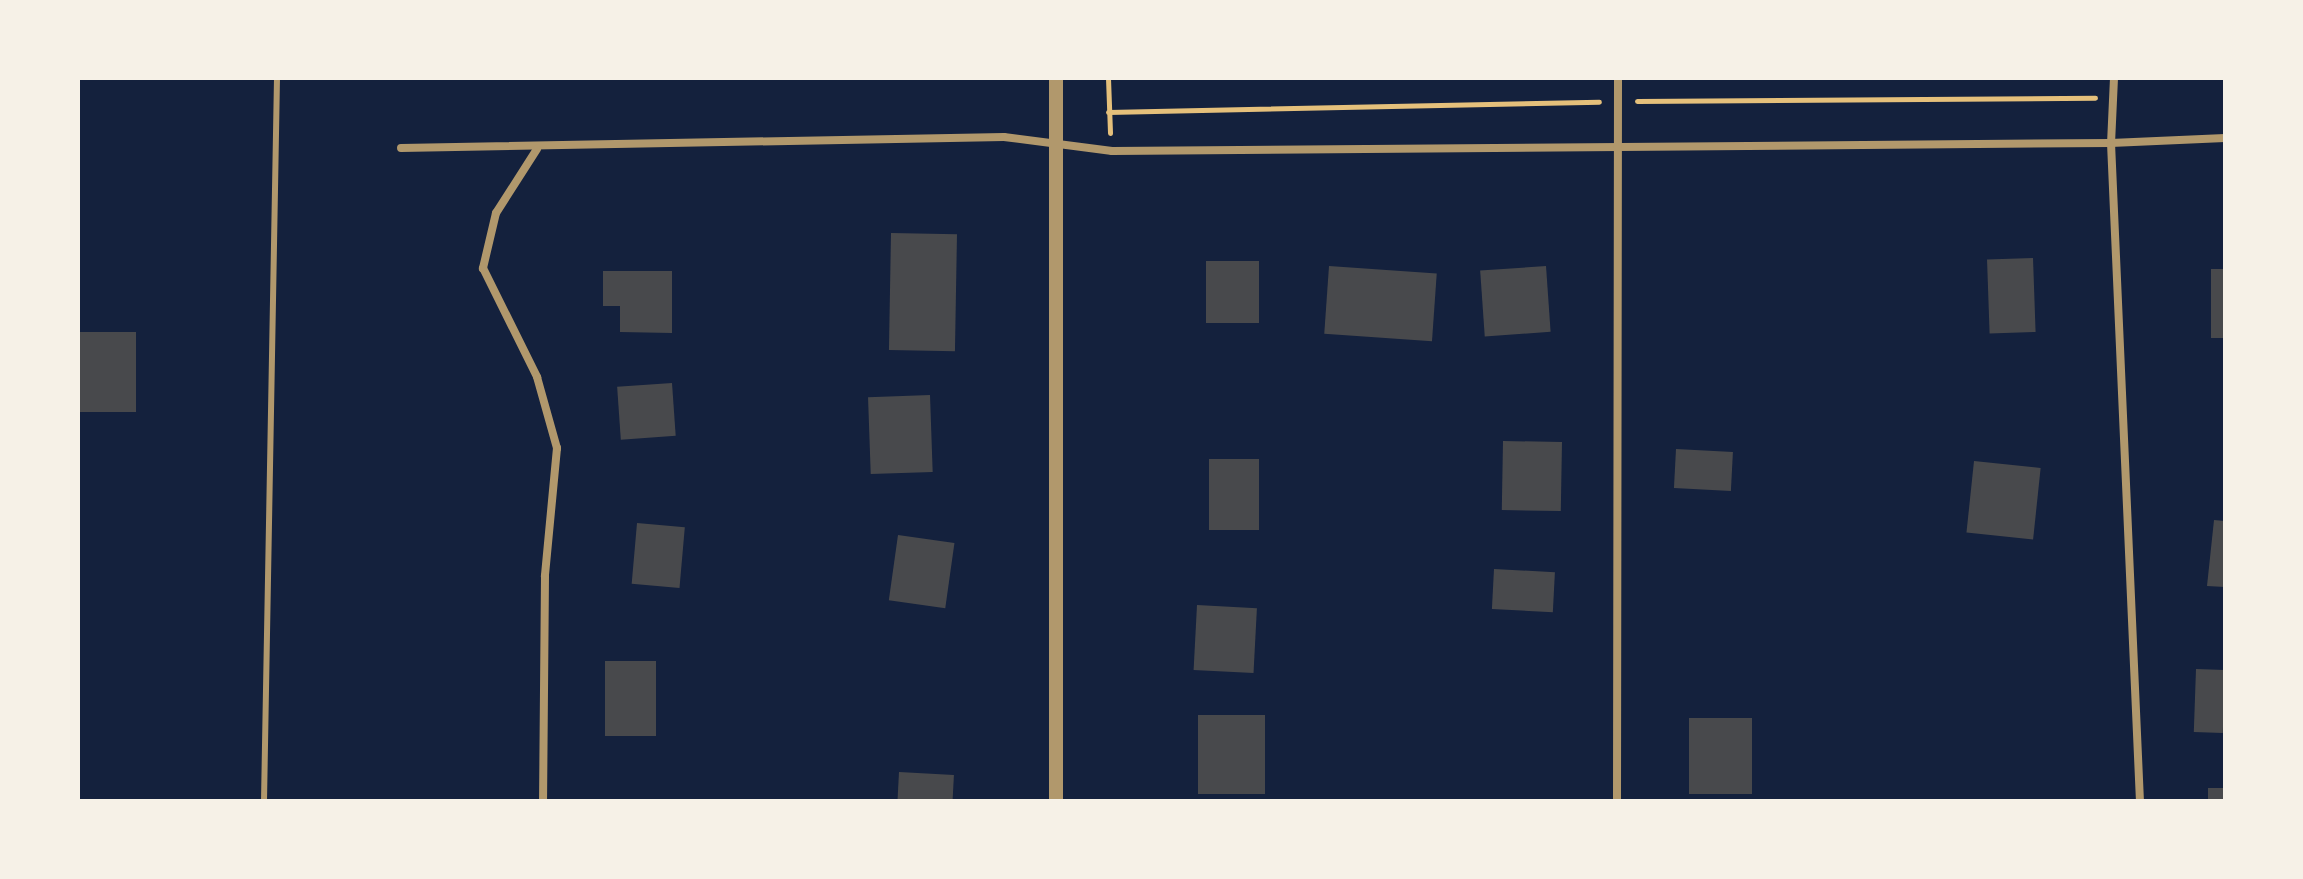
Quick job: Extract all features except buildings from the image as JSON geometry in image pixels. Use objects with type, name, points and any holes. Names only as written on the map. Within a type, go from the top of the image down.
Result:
[{"type":"street","points":[[1056,78],[1056,801]]},
{"type":"street","points":[[1617,801],[1618,78]]},
{"type":"street","points":[[2114,78],[2111,143],[2140,801]]},
{"type":"street","points":[[401,148],[537,149],[1054,140],[1112,151],[2111,143],[2225,138]]},
{"type":"street","points":[[537,149],[496,213],[483,268],[537,377],[557,448],[545,576],[543,801]]},
{"type":"lane","points":[[264,801],[277,78]]},
{"type":"path","points":[[1108,78],[1112,151]]}]
